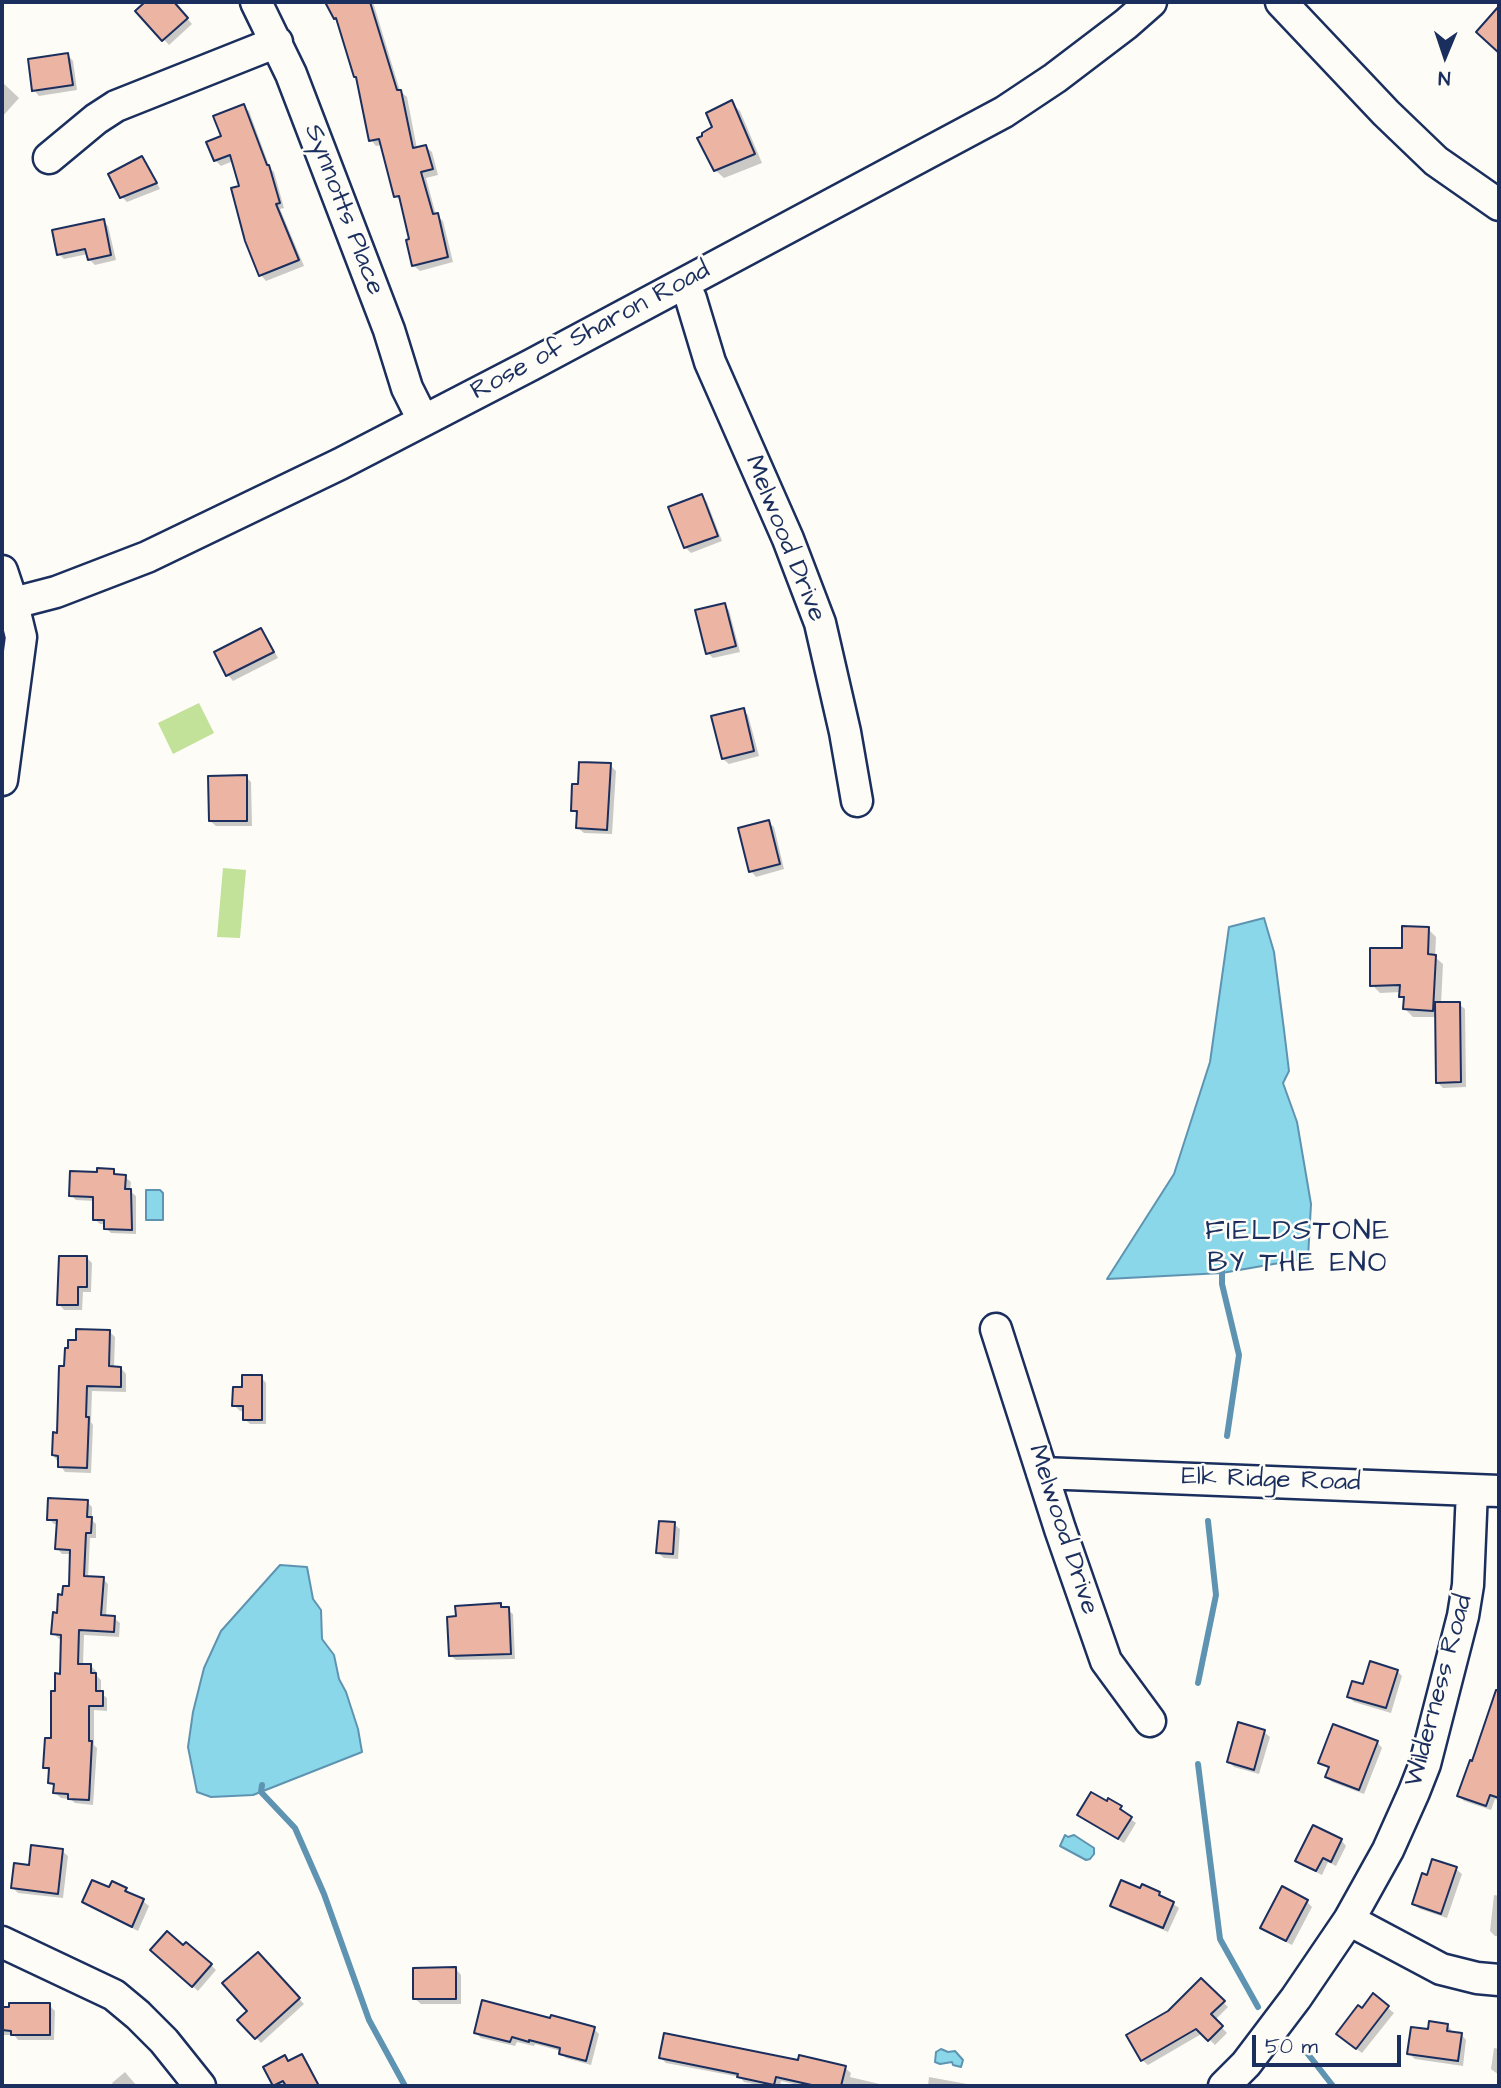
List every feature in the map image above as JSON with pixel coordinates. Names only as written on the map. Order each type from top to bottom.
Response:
[{"type":"street","name":"Synnotts Place","points":[[256,2],[291,74],[389,330],[407,388],[422,420]]},
{"type":"street","name":"Rose of Sharon Road","points":[[7,605],[56,592],[147,557],[283,493],[531,365],[1004,112],[1055,78],[1151,2]]},
{"type":"street","points":[[1281,2],[1385,113],[1436,161],[1499,205]]},
{"type":"street","points":[[49,158],[116,106],[276,42]]},
{"type":"street","name":"Melwood Drive","points":[[684,284],[710,362],[788,539],[820,624],[845,732],[857,801]]},
{"type":"street","points":[[2,571],[7,605],[21,637],[2,780]]},
{"type":"street","name":"Melwood Drive","points":[[996,1329],[1106,1661],[1150,1721]]},
{"type":"street","name":"Elk Ridge Road","points":[[1042,1473],[1485,1491]]},
{"type":"street","name":"Wilderness Road","points":[[1224,2086],[1246,2064],[1311,1977],[1349,1920],[1388,1850],[1415,1792],[1425,1764],[1463,1616],[1485,1491]]},
{"type":"street","points":[[1349,1920],[1441,1969],[1499,1980]]},
{"type":"street","points":[[2,1942],[114,1995],[164,2041],[200,2086]]},
{"type":"green space","points":[[199,703],[214,733],[173,754],[158,723]]},
{"type":"green space","points":[[223,868],[246,870],[240,938],[217,937]]},
{"type":"water","points":[[1264,918],[1274,952],[1289,1071],[1283,1083],[1297,1122],[1311,1204],[1308,1258],[1222,1273],[1107,1279],[1174,1174],[1210,1062],[1229,927]]},
{"type":"water","points":[[146,1190],[160,1190],[163,1193],[163,1220],[146,1220]]},
{"type":"water","points":[[280,1565],[307,1567],[313,1599],[321,1610],[322,1639],[334,1655],[339,1679],[358,1729],[362,1752],[253,1795],[211,1797],[197,1792],[188,1747],[204,1668],[221,1631]]},
{"type":"water","points":[[1065,1835],[1074,1835],[1094,1848],[1094,1854],[1086,1860],[1060,1846]]},
{"type":"water","points":[[941,2049],[955,2051],[963,2060],[961,2067],[953,2065],[952,2062],[935,2062],[936,2052]]},
{"type":"building","points":[[145,2],[174,2],[188,18],[162,41],[135,11]]},
{"type":"building","points":[[325,2],[370,2],[397,90],[401,90],[413,148],[426,145],[433,169],[421,172],[433,214],[438,213],[448,257],[412,266],[399,196],[394,197],[379,139],[369,141],[356,77],[336,18],[334,19]]},
{"type":"building","points":[[1499,6],[1499,53],[1476,32]]},
{"type":"building","points":[[68,53],[73,85],[32,91],[28,59]]},
{"type":"building","points":[[732,100],[755,154],[714,171],[697,138],[712,127],[706,113]]},
{"type":"building","points":[[244,104],[269,165],[280,203],[276,204],[299,260],[259,276],[245,241],[231,188],[239,186],[230,155],[214,161],[206,142],[221,136],[213,116]]},
{"type":"building","points":[[142,156],[157,183],[120,198],[108,174]]},
{"type":"building","points":[[104,219],[111,255],[88,260],[85,249],[57,255],[52,230]]},
{"type":"building","points":[[702,494],[718,536],[684,548],[668,507]]},
{"type":"building","points":[[725,603],[736,646],[706,654],[695,610]]},
{"type":"building","points":[[261,628],[274,652],[226,676],[214,652]]},
{"type":"building","points":[[744,708],[754,751],[722,759],[711,716]]},
{"type":"building","points":[[579,762],[611,763],[607,830],[576,828],[577,811],[571,811],[572,784],[578,784]]},
{"type":"building","points":[[247,775],[247,821],[209,821],[208,776]]},
{"type":"building","points":[[769,820],[780,864],[749,872],[738,828]]},
{"type":"building","points":[[1402,926],[1429,927],[1428,954],[1436,955],[1433,1011],[1403,1009],[1404,997],[1399,997],[1400,985],[1370,986],[1370,948],[1402,948]]},
{"type":"building","points":[[1435,1002],[1460,1002],[1461,1082],[1436,1083]]},
{"type":"building","points":[[97,1168],[114,1169],[114,1174],[126,1175],[125,1189],[131,1189],[132,1230],[104,1229],[104,1220],[93,1220],[93,1197],[69,1196],[70,1171],[97,1172]]},
{"type":"building","points":[[59,1256],[87,1256],[87,1287],[78,1287],[78,1305],[57,1305]]},
{"type":"building","points":[[76,1329],[110,1330],[109,1366],[121,1367],[121,1387],[87,1386],[87,1468],[58,1467],[58,1456],[52,1455],[53,1432],[57,1433],[59,1366],[64,1366],[68,1340],[76,1340]]},
{"type":"building","points":[[242,1375],[262,1375],[262,1420],[243,1420],[243,1406],[232,1406],[233,1387],[242,1387]]},
{"type":"building","points":[[48,1498],[88,1500],[87,1517],[92,1517],[91,1533],[86,1533],[84,1576],[104,1577],[101,1615],[115,1616],[114,1632],[79,1630],[78,1664],[91,1664],[91,1673],[96,1673],[96,1691],[103,1691],[103,1706],[89,1706],[89,1741],[92,1741],[89,1800],[68,1799],[68,1794],[53,1793],[54,1784],[48,1783],[49,1768],[43,1768],[45,1738],[51,1738],[51,1691],[55,1691],[55,1673],[60,1674],[61,1635],[51,1634],[53,1612],[57,1613],[58,1594],[62,1595],[63,1586],[69,1586],[70,1550],[55,1549],[57,1520],[47,1520]]},
{"type":"building","points":[[659,1521],[675,1522],[673,1554],[656,1553]]},
{"type":"building","points":[[501,1603],[501,1607],[509,1607],[511,1654],[449,1656],[447,1617],[456,1616],[455,1606]]},
{"type":"building","points":[[1370,1661],[1398,1670],[1386,1708],[1347,1697],[1352,1681],[1363,1684]]},
{"type":"building","points":[[1496,1690],[1499,1690],[1499,1798],[1490,1795],[1486,1806],[1457,1796]]},
{"type":"building","points":[[1238,1722],[1265,1730],[1254,1770],[1227,1762]]},
{"type":"building","points":[[1333,1724],[1378,1741],[1359,1790],[1325,1777],[1329,1767],[1318,1763]]},
{"type":"building","points":[[1091,1792],[1122,1806],[1120,1809],[1132,1817],[1118,1839],[1077,1815]]},
{"type":"building","points":[[1313,1825],[1342,1839],[1331,1862],[1323,1858],[1316,1871],[1295,1861]]},
{"type":"building","points":[[31,1845],[63,1849],[58,1894],[11,1888],[14,1863],[29,1865]]},
{"type":"building","points":[[1432,1859],[1457,1867],[1441,1914],[1412,1904],[1422,1873],[1427,1875]]},
{"type":"building","points":[[92,1880],[109,1887],[112,1881],[127,1888],[125,1891],[144,1899],[132,1927],[82,1902]]},
{"type":"building","points":[[1121,1880],[1140,1888],[1142,1884],[1174,1902],[1163,1928],[1110,1906]]},
{"type":"building","points":[[1282,1886],[1308,1900],[1286,1941],[1260,1928]]},
{"type":"building","points":[[167,1931],[183,1945],[186,1942],[212,1964],[192,1987],[150,1950]]},
{"type":"building","points":[[258,1952],[300,1998],[255,2039],[237,2020],[247,2011],[222,1983]]},
{"type":"building","points":[[456,1967],[456,1999],[413,1999],[413,1968]]},
{"type":"building","points":[[1201,1978],[1225,2001],[1211,2014],[1223,2026],[1208,2041],[1196,2029],[1141,2061],[1126,2035],[1168,2011]]},
{"type":"building","points":[[1373,1993],[1389,2006],[1356,2049],[1336,2034],[1358,2005],[1362,2008]]},
{"type":"building","points":[[482,2000],[595,2027],[586,2061],[559,2054],[560,2048],[529,2040],[512,2037],[510,2042],[474,2033]]},
{"type":"building","points":[[9,2003],[50,2003],[50,2035],[11,2035],[11,2031],[2,2030],[2,2007],[9,2007]]},
{"type":"building","points":[[1429,2021],[1448,2024],[1447,2031],[1462,2033],[1458,2061],[1407,2054],[1411,2027],[1428,2029]]},
{"type":"building","points":[[664,2033],[798,2060],[799,2055],[846,2066],[841,2086],[816,2086],[776,2077],[774,2085],[737,2077],[738,2074],[659,2058]]},
{"type":"building","points":[[302,2054],[319,2086],[286,2086],[283,2081],[273,2086],[263,2067],[285,2055],[288,2061]]},
{"type":"waterway","points":[[1222,1266],[1222,1284],[1239,1355],[1227,1436]]},
{"type":"waterway","points":[[1198,1683],[1216,1595],[1208,1521]]},
{"type":"waterway","points":[[1198,1764],[1220,1939],[1258,2007]]},
{"type":"waterway","points":[[262,1785],[261,1792],[295,1828],[324,1894],[369,2020],[405,2086]]},
{"type":"waterway","points":[[1304,2049],[1333,2086]]},
{"type":"district","name":"FIELDSTONE BY THE ENO","points":[[1298,1249]]}]
